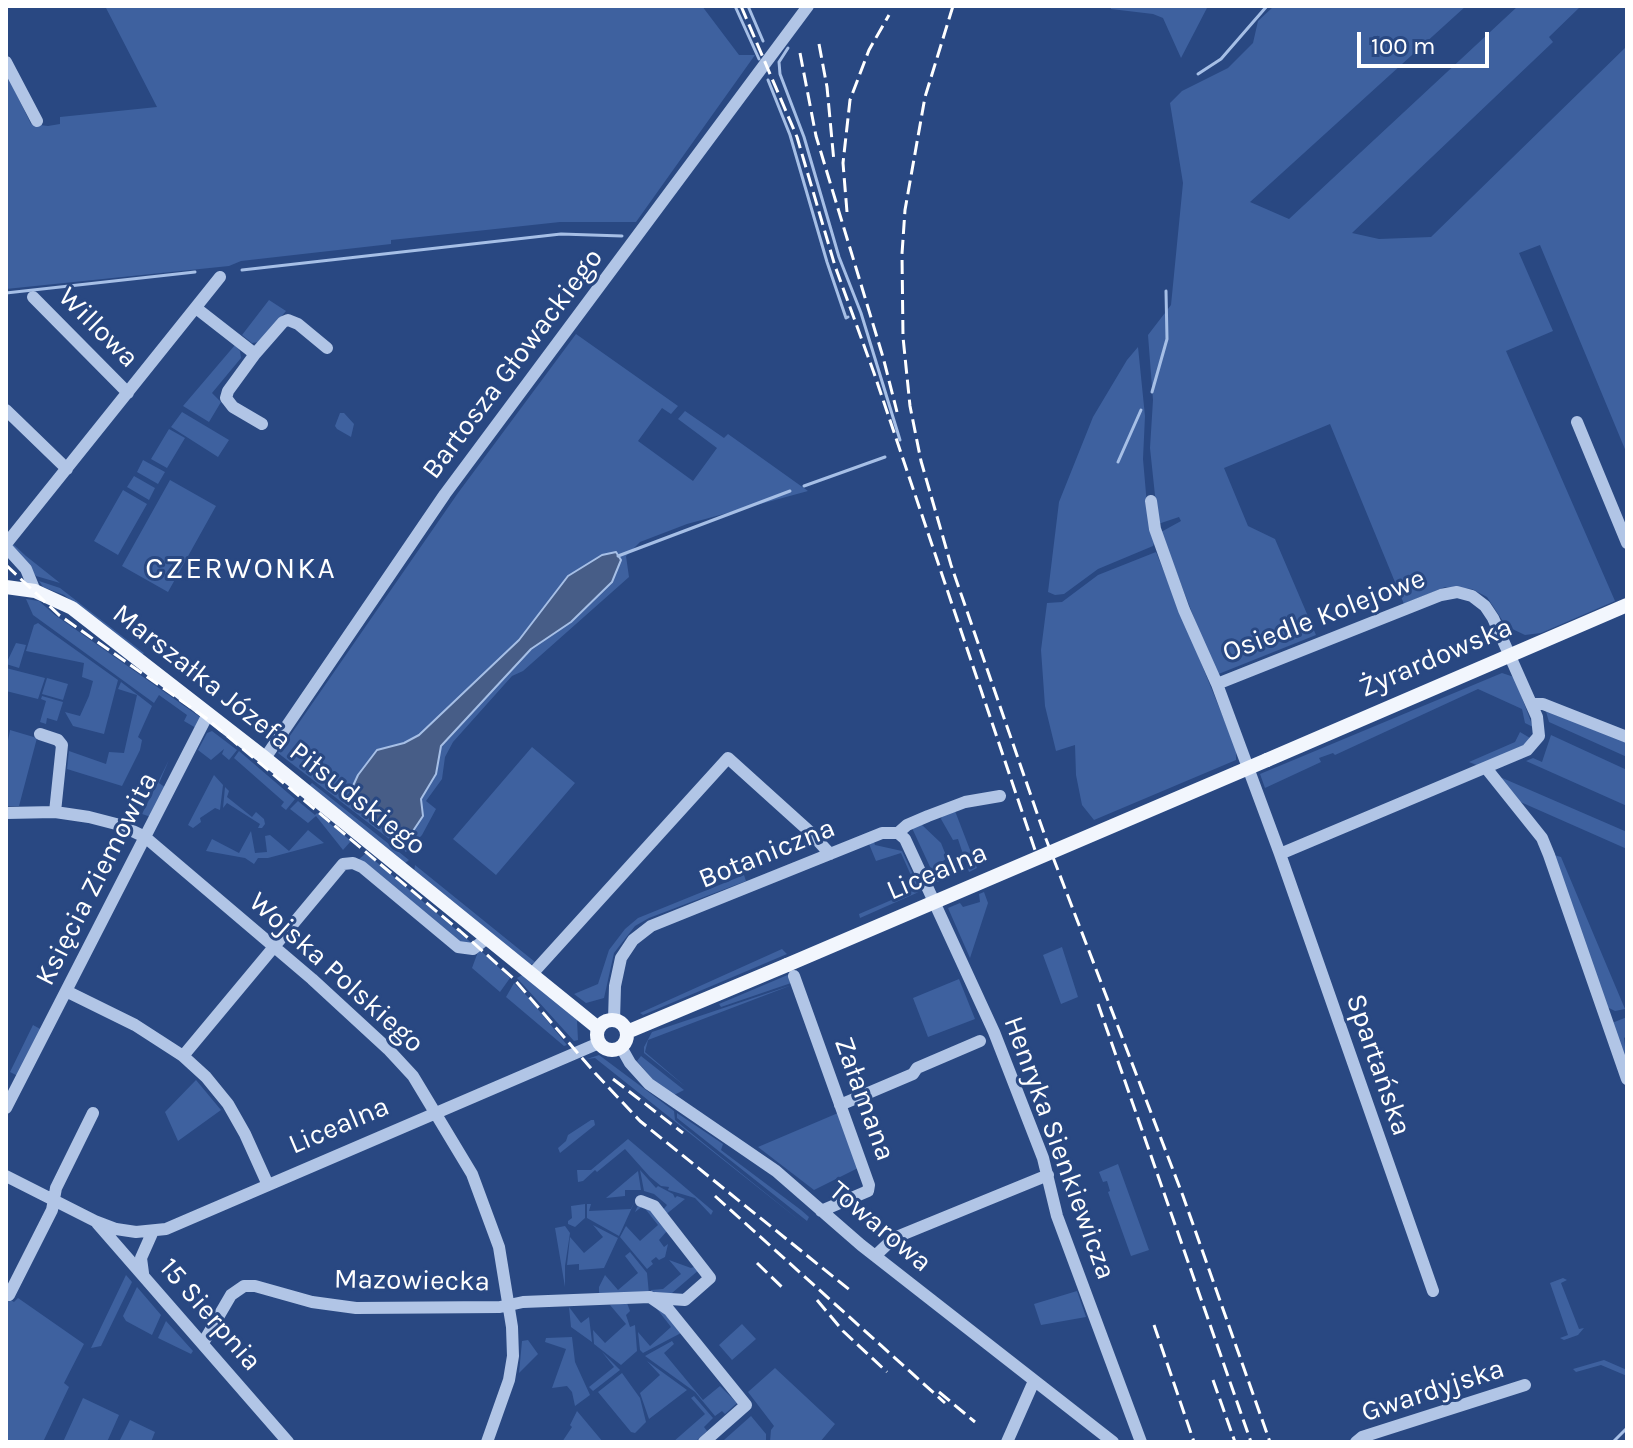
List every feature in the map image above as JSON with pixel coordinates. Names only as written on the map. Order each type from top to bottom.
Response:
[{"type":"main road","name":"Marszałka Józefa Piłsudskiego","points":[[6,587],[35,591],[72,608],[265,758],[532,974],[599,1036]]},
{"type":"main road","name":"Żyrardowska","points":[[1267,760],[1627,605]]},
{"type":"main road","name":"Licealna","points":[[627,1032],[793,968],[1267,760]]},
{"type":"main road","points":[[614,1020],[622,1024],[627,1032],[621,1047],[609,1050],[599,1036],[604,1022],[614,1020]]},
{"type":"street","name":"Bartosza Głowackiego","points":[[265,758],[445,494],[808,6]]},
{"type":"street","points":[[6,62],[37,121]]},
{"type":"street","points":[[35,591],[26,569],[6,546],[220,277]]},
{"type":"street","name":"Willowa","points":[[33,297],[128,393]]},
{"type":"street","points":[[196,308],[255,354]]},
{"type":"street","points":[[262,424],[233,407],[226,398],[255,354],[288,320],[298,324],[327,348]]},
{"type":"street","points":[[6,410],[67,469]]},
{"type":"street","points":[[1577,422],[1627,543]]},
{"type":"street","name":"Osiedle Kolejowe","points":[[1151,501],[1155,529],[1184,610],[1217,684],[1244,757]]},
{"type":"street","name":"Osiedle Kolejowe","points":[[1217,684],[1441,595],[1457,592],[1472,596],[1485,606],[1511,655]]},
{"type":"street","points":[[1280,854],[1527,750],[1536,741],[1540,729],[1511,655]]},
{"type":"street","points":[[1532,704],[1543,704],[1627,737]]},
{"type":"street","name":"Księcia Ziemowita","points":[[6,1108],[208,714]]},
{"type":"street","points":[[40,734],[58,740],[62,745],[55,812]]},
{"type":"street","name":"Spartańska","points":[[1244,757],[1433,1291]]},
{"type":"street","points":[[532,974],[728,758],[830,854]]},
{"type":"street","points":[[1486,768],[1542,838],[1627,1079]]},
{"type":"street","name":"Botaniczna","points":[[614,1020],[619,964],[628,946],[651,926],[882,833],[898,833],[907,825],[965,802],[1000,796]]},
{"type":"street","name":"Wojska Polskiego","points":[[6,813],[55,812],[120,825],[145,837],[275,947],[388,1049],[413,1076],[472,1174],[499,1247],[509,1306],[513,1356],[509,1380],[487,1442]]},
{"type":"street","name":"Henryka Sienkiewicza","points":[[898,833],[905,839],[994,1032],[1048,1175],[1053,1202],[1125,1407],[1141,1442]]},
{"type":"street","name":"Marszałka Józefa Piłsudskiego","points":[[275,947],[343,864],[353,863],[362,867],[458,947],[473,949],[487,938]]},
{"type":"street","name":"Licealna","points":[[793,968],[936,905]]},
{"type":"street","points":[[183,1056],[275,947]]},
{"type":"street","name":"Załamana","points":[[793,968],[869,1188],[821,1211]]},
{"type":"street","points":[[66,991],[135,1025],[183,1056],[206,1077],[228,1104],[268,1185]]},
{"type":"street","name":"Licealna","points":[[95,1221],[116,1229],[166,1229],[437,1113],[599,1036]]},
{"type":"street","points":[[840,1105],[980,1041]]},
{"type":"street","name":"Towarowa","points":[[621,1047],[630,1063],[649,1084],[776,1171],[875,1256],[1113,1442]]},
{"type":"street","points":[[6,1293],[9,1295],[52,1210],[56,1188],[93,1113]]},
{"type":"street","points":[[875,1256],[894,1238],[1048,1175]]},
{"type":"street","points":[[6,1176],[95,1221]]},
{"type":"street","points":[[641,1201],[654,1206],[710,1278],[677,1308],[674,1317]]},
{"type":"street","name":"15 Sierpnia","points":[[95,1221],[288,1442]]},
{"type":"street","points":[[143,1275],[141,1258],[153,1231]]},
{"type":"street","name":"Mazowiecka","points":[[203,1343],[231,1295],[244,1286],[255,1286],[312,1302],[356,1308],[509,1306]]},
{"type":"street","points":[[655,1298],[746,1405],[704,1442]]},
{"type":"street","points":[[509,1306],[523,1302],[685,1300]]},
{"type":"street","points":[[1007,1442],[1034,1381]]},
{"type":"street","name":"Gwardyjska","points":[[1356,1442],[1362,1437],[1525,1385]]},
{"type":"shaded area","points":[[105,6],[702,6],[739,55],[755,55],[636,222],[560,222],[391,240],[391,244],[241,261],[229,266],[6,289],[6,73],[31,124],[48,126],[60,124],[60,117],[157,107]]},
{"type":"shaded area","points":[[1110,6],[1208,6],[1181,58],[1163,18],[1111,9]]},
{"type":"shaded area","points":[[1274,6],[1466,6],[1250,202],[1289,219],[1518,6],[1581,6],[1549,37],[1553,42],[1352,233],[1379,239],[1431,237],[1627,46],[1627,454],[1540,245],[1519,253],[1553,331],[1506,351],[1615,601],[1541,633],[1525,635],[1506,626],[1487,597],[1472,589],[1445,587],[1404,604],[1330,424],[1224,468],[1248,526],[1275,539],[1316,635],[1216,675],[1161,532],[1181,521],[1179,517],[1158,524],[1150,448],[1153,400],[1148,335],[1171,305],[1183,183],[1170,103],[1182,91],[1228,68],[1253,43],[1258,21]]},
{"type":"shaded area","points":[[269,300],[286,311],[260,342],[252,343],[242,335]]},
{"type":"shaded area","points":[[576,334],[678,406],[671,414],[662,408],[638,441],[693,481],[717,448],[678,419],[685,411],[724,438],[728,434],[808,491],[687,524],[640,542],[626,556],[629,577],[523,671],[512,676],[453,742],[445,757],[442,779],[426,801],[436,809],[422,835],[406,852],[278,753],[458,493]]},
{"type":"shaded area","points":[[235,345],[241,358],[212,393],[221,402],[209,422],[183,406]]},
{"type":"shaded area","points":[[1138,347],[1145,416],[1143,459],[1153,546],[1098,569],[1064,594],[1055,595],[1048,592],[1059,502],[1093,417]]},
{"type":"shaded area","points":[[182,412],[229,440],[218,457],[171,427]]},
{"type":"shaded area","points":[[340,413],[344,413],[354,424],[351,437],[335,426]]},
{"type":"shaded area","points":[[169,429],[185,438],[167,468],[151,459]]},
{"type":"shaded area","points":[[143,460],[165,472],[158,484],[137,472]]},
{"type":"shaded area","points":[[134,476],[155,488],[149,500],[127,487]]},
{"type":"shaded area","points":[[170,480],[216,506],[168,592],[122,566]]},
{"type":"shaded area","points":[[123,490],[147,504],[118,555],[94,541]]},
{"type":"shaded area","points":[[13,544],[60,583],[36,576],[12,547]]},
{"type":"shaded area","points":[[616,552],[621,560],[612,582],[571,622],[531,649],[441,746],[436,774],[421,799],[423,816],[407,840],[398,839],[352,802],[352,788],[358,775],[377,750],[404,743],[419,735],[519,640],[568,576],[602,555]]},
{"type":"shaded area","points":[[1156,552],[1236,749],[1236,760],[1094,820],[1082,805],[1076,775],[1075,745],[1056,751],[1045,706],[1041,650],[1047,603],[1062,602],[1098,575]]},
{"type":"shaded area","points":[[39,581],[60,588],[144,653],[142,655],[64,595],[43,587]]},
{"type":"shaded area","points":[[26,599],[39,601],[200,717],[196,728],[184,721],[187,715],[159,695],[154,703],[33,615]]},
{"type":"shaded area","points":[[38,623],[118,680],[104,734],[73,726],[65,712],[80,716],[89,696],[93,681],[82,677],[84,663],[26,651],[34,625]]},
{"type":"shaded area","points":[[16,643],[26,645],[19,668],[6,664]]},
{"type":"shaded area","points":[[6,668],[45,678],[38,699],[6,691]]},
{"type":"shaded area","points":[[1502,673],[1514,677],[1533,727],[1525,723],[1522,709],[1478,689],[1335,755],[1319,758],[1321,762],[1265,788],[1260,774]]},
{"type":"shaded area","points":[[47,678],[68,684],[63,700],[42,694]]},
{"type":"shaded area","points":[[121,682],[152,706],[138,737],[142,740],[140,750],[122,786],[67,769],[69,751],[106,764],[109,752],[124,753],[137,695],[118,689]]},
{"type":"shaded area","points":[[42,696],[63,702],[57,721],[47,718],[46,724],[40,722],[46,701],[41,699]]},
{"type":"shaded area","points":[[1545,708],[1627,739],[1627,757],[1549,722]]},
{"type":"shaded area","points":[[10,730],[37,738],[19,806],[6,806],[6,751]]},
{"type":"shaded area","points":[[212,731],[237,750],[229,760],[222,754],[224,749],[211,760],[198,750],[207,733]]},
{"type":"shaded area","points":[[1520,732],[1530,738],[1522,747],[1479,766],[1469,762],[1515,742]]},
{"type":"shaded area","points":[[1551,735],[1627,770],[1627,806],[1526,761],[1533,758],[1542,762]]},
{"type":"shaded area","points":[[532,747],[575,783],[496,875],[453,839]]},
{"type":"shaded area","points":[[239,751],[295,799],[286,810],[281,806],[284,802],[234,758]]},
{"type":"shaded area","points":[[169,760],[159,783],[166,788],[151,817],[142,814]]},
{"type":"shaded area","points":[[214,775],[223,785],[220,810],[215,808],[200,818],[201,822],[193,828],[188,825]]},
{"type":"shaded area","points":[[1500,777],[1627,832],[1627,849],[1516,800]]},
{"type":"shaded area","points":[[312,783],[409,860],[404,864],[309,786]]},
{"type":"shaded area","points":[[225,787],[229,791],[227,797],[252,817],[256,812],[264,819],[262,828],[227,803],[223,808]]},
{"type":"shaded area","points":[[298,801],[351,841],[343,850],[316,816],[308,823],[290,809]]},
{"type":"shaded area","points":[[955,811],[977,868],[969,872],[958,839],[953,840],[941,819]]},
{"type":"shaded area","points":[[921,824],[941,843],[947,858],[943,861],[945,879],[937,882],[912,828]]},
{"type":"shaded area","points":[[308,830],[324,843],[268,858],[258,858],[254,864],[245,858],[206,851],[212,839],[239,853],[251,831],[255,853],[267,852],[265,836],[270,835],[289,851]]},
{"type":"shaded area","points":[[874,842],[875,845],[902,851],[921,891],[860,918],[859,914],[917,889],[901,853],[876,861],[869,844]]},
{"type":"shaded area","points":[[366,853],[474,945],[460,944],[356,862]]},
{"type":"shaded area","points":[[1554,855],[1561,857],[1625,1009],[1615,1011],[1607,1007]]},
{"type":"shaded area","points":[[415,865],[535,962],[530,965],[414,872]]},
{"type":"shaded area","points":[[744,875],[746,881],[635,926],[614,953],[604,998],[586,1003],[574,994],[598,984],[609,950],[638,918]]},
{"type":"shaded area","points":[[984,892],[988,903],[970,958],[948,908],[960,903],[963,907],[980,902],[979,894]]},
{"type":"shaded area","points":[[1062,947],[1078,997],[1061,1004],[1043,955]]},
{"type":"shaded area","points":[[479,949],[510,978],[500,992],[472,968]]},
{"type":"shaded area","points":[[782,949],[787,954],[643,1015],[640,1013]]},
{"type":"shaded area","points":[[524,974],[577,1020],[578,1040],[574,1041],[517,978]]},
{"type":"shaded area","points":[[790,974],[794,982],[721,1007],[719,1004]]},
{"type":"shaded area","points":[[959,979],[975,1019],[928,1037],[913,998]]},
{"type":"shaded area","points":[[514,983],[567,1045],[564,1046],[506,997]]},
{"type":"shaded area","points":[[792,985],[648,1040],[645,1052],[686,1087],[644,1053],[644,1047],[652,1032]]},
{"type":"shaded area","points":[[1627,1017],[1627,1036],[1624,1038],[1627,1064],[1612,1023]]},
{"type":"shaded area","points":[[33,1025],[42,1030],[18,1076],[10,1072]]},
{"type":"shaded area","points":[[599,1055],[674,1111],[675,1120],[804,1224],[595,1058],[587,1059]]},
{"type":"shaded area","points":[[641,1056],[684,1090],[674,1095],[655,1082],[637,1061]]},
{"type":"shaded area","points":[[196,1080],[221,1110],[178,1141],[165,1112]]},
{"type":"shaded area","points":[[677,1113],[723,1144],[721,1150],[801,1210],[809,1217],[807,1221],[677,1118]]},
{"type":"shaded area","points":[[838,1113],[858,1168],[814,1190],[758,1147]]},
{"type":"shaded area","points":[[591,1120],[595,1125],[560,1153],[558,1148],[568,1135]]},
{"type":"shaded area","points":[[628,1139],[713,1211],[711,1215],[695,1198],[661,1186],[625,1149],[597,1172],[595,1170],[578,1182],[577,1170],[591,1170]]},
{"type":"shaded area","points":[[1118,1164],[1149,1250],[1131,1256],[1108,1192],[1107,1181],[1103,1182],[1099,1172]]},
{"type":"shaded area","points":[[640,1170],[656,1188],[658,1186],[675,1198],[685,1199],[664,1216],[662,1211],[667,1205],[654,1194],[644,1191]]},
{"type":"shaded area","points":[[638,1171],[641,1190],[625,1190],[625,1196],[606,1198]]},
{"type":"shaded area","points":[[635,1201],[619,1236],[587,1218],[587,1204],[591,1204],[589,1211],[631,1209]]},
{"type":"shaded area","points":[[639,1203],[648,1206],[667,1231],[659,1240],[664,1247],[668,1244],[665,1257],[659,1260],[656,1257],[647,1269],[620,1237],[626,1226],[640,1241],[658,1225],[643,1206],[635,1212]]},
{"type":"shaded area","points":[[585,1204],[585,1218],[575,1227],[568,1224],[572,1218],[571,1206]]},
{"type":"shaded area","points":[[593,1225],[618,1238],[604,1268],[579,1270],[579,1264],[567,1265],[570,1237],[584,1253],[603,1237]]},
{"type":"shaded area","points":[[565,1226],[570,1233],[565,1287],[555,1228]]},
{"type":"shaded area","points":[[630,1252],[647,1273],[649,1294],[599,1294],[605,1275],[618,1290],[638,1273],[625,1256]]},
{"type":"shaded area","points":[[669,1260],[700,1269],[672,1293],[651,1294],[651,1290],[663,1289],[681,1274]]},
{"type":"shaded area","points":[[126,1275],[132,1282],[101,1346],[91,1348]]},
{"type":"shaded area","points":[[1563,1278],[1567,1280],[1561,1283],[1579,1329],[1584,1328],[1578,1335],[1564,1340],[1560,1338],[1568,1335],[1550,1283]]},
{"type":"shaded area","points":[[137,1287],[161,1315],[152,1335],[126,1321],[123,1316]]},
{"type":"shaded area","points":[[1077,1291],[1086,1317],[1041,1325],[1034,1304]]},
{"type":"shaded area","points":[[6,1297],[14,1302],[18,1298],[84,1344],[64,1383],[69,1387],[43,1442],[6,1442]]},
{"type":"shaded area","points":[[627,1303],[630,1311],[626,1315],[630,1327],[635,1325],[637,1351],[621,1365],[594,1344],[593,1330],[605,1343],[626,1324],[610,1305]]},
{"type":"shaded area","points":[[569,1307],[581,1323],[589,1317],[592,1342],[571,1327]]},
{"type":"shaded area","points":[[660,1308],[681,1333],[643,1353],[638,1332],[650,1346],[671,1327],[657,1309]]},
{"type":"shaded area","points":[[166,1321],[193,1351],[191,1354],[158,1338]]},
{"type":"shaded area","points":[[742,1324],[756,1339],[732,1360],[719,1345]]},
{"type":"shaded area","points":[[572,1337],[575,1362],[590,1395],[575,1406],[572,1392],[567,1386],[552,1388],[566,1349],[545,1342],[546,1338]]},
{"type":"shaded area","points":[[528,1340],[538,1354],[519,1373],[522,1341]]},
{"type":"shaded area","points":[[672,1341],[674,1344],[664,1353],[703,1400],[720,1386],[737,1403],[725,1414],[722,1411],[715,1416],[695,1392],[645,1356]]},
{"type":"shaded area","points":[[602,1352],[620,1370],[593,1391],[589,1387],[614,1367]]},
{"type":"shaded area","points":[[1604,1360],[1627,1370],[1627,1376],[1601,1365],[1576,1372],[1573,1369]]},
{"type":"shaded area","points":[[647,1361],[687,1390],[649,1419],[640,1393],[660,1375]]},
{"type":"shaded area","points":[[775,1368],[835,1424],[820,1442],[770,1442],[774,1426],[748,1392]]},
{"type":"shaded area","points":[[622,1373],[640,1398],[646,1422],[635,1433],[598,1392]]},
{"type":"shaded area","points":[[694,1396],[713,1418],[704,1427],[707,1431],[695,1442],[673,1442],[705,1414],[691,1398]]},
{"type":"shaded area","points":[[83,1398],[119,1415],[107,1442],[63,1442]]},
{"type":"shaded area","points":[[577,1411],[603,1442],[562,1442],[572,1427],[570,1425]]},
{"type":"shaded area","points":[[751,1416],[766,1434],[766,1442],[714,1442],[724,1440]]},
{"type":"shaded area","points":[[130,1420],[155,1432],[151,1442],[119,1442]]},
{"type":"waterway","points":[[735,6],[759,59]]},
{"type":"waterway","points":[[748,6],[763,41]]},
{"type":"waterway","points":[[1198,74],[1221,59],[1267,6]]},
{"type":"waterway","points":[[788,48],[779,62],[780,74],[804,137],[839,257],[861,313],[900,440]]},
{"type":"waterway","points":[[768,80],[790,135],[827,262],[848,317]]},
{"type":"waterway","points":[[242,270],[561,234],[622,236]]},
{"type":"waterway","points":[[6,293],[195,272]]},
{"type":"waterway","points":[[1152,392],[1167,339],[1166,291]]},
{"type":"waterway","points":[[1118,462],[1141,410]]},
{"type":"waterway","points":[[804,486],[885,457]]},
{"type":"waterway","points":[[618,556],[790,491]]},
{"type":"waterway","points":[[1613,1442],[1627,1428]]},
{"type":"railway","points":[[741,6],[797,137],[835,266],[1036,853]]},
{"type":"railway","points":[[953,6],[925,97],[905,210],[903,337],[910,406],[921,461],[951,565],[1046,839],[1183,1196],[1270,1442]]},
{"type":"railway","points":[[847,212],[843,163],[850,100],[869,50],[889,15]]},
{"type":"railway","points":[[819,44],[827,87],[834,162]]},
{"type":"railway","points":[[800,53],[816,136],[897,412]]},
{"type":"railway","points":[[6,565],[59,615],[206,718],[460,931],[513,978],[640,1121],[851,1291]]},
{"type":"railway","points":[[1098,1004],[1251,1442]]},
{"type":"railway","points":[[613,1079],[683,1133]]},
{"type":"railway","points":[[715,1196],[945,1403]]},
{"type":"railway","points":[[757,1263],[785,1290]]},
{"type":"railway","points":[[817,1300],[843,1331],[887,1372]]},
{"type":"railway","points":[[1154,1325],[1194,1442]]},
{"type":"railway","points":[[1213,1380],[1235,1442]]},
{"type":"railway","points":[[939,1392],[975,1422]]},
{"type":"district","name":"CZERWONKA","points":[[241,569]]}]
